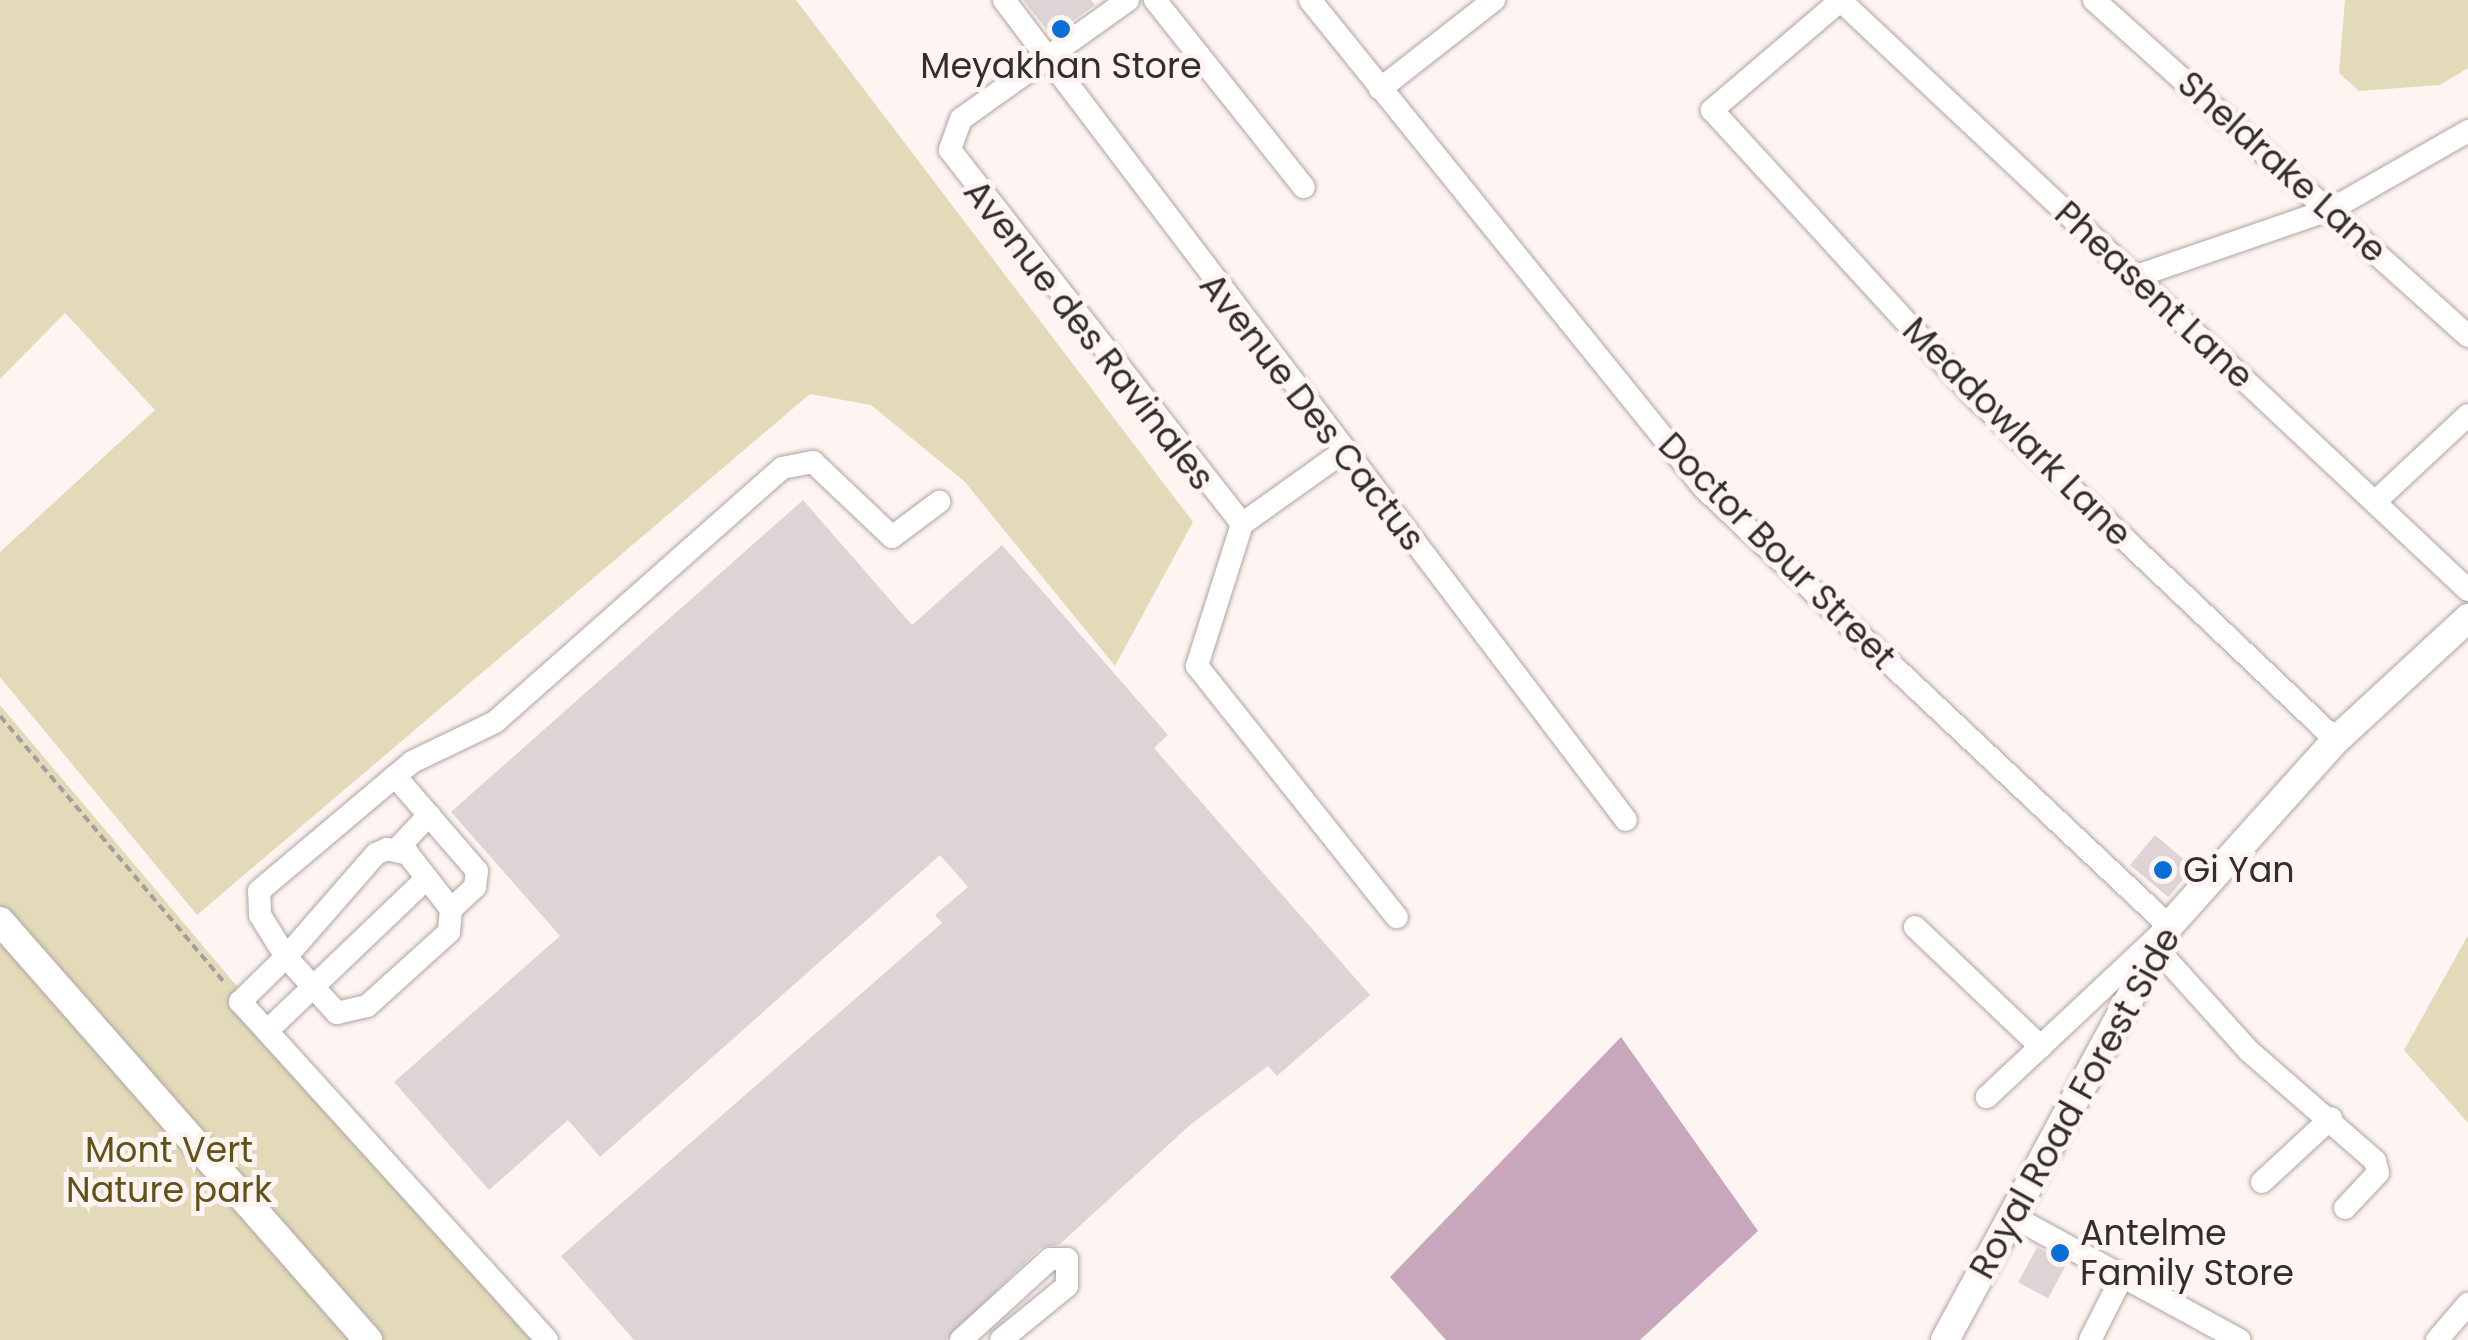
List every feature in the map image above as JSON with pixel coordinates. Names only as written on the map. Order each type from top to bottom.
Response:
[{"type":"main road","name":"Royal Road Forest Side","points":[[1945,1340],[2164,938],[2336,740],[2468,618]]},
{"type":"main road","points":[[0,921],[368,1340]]},
{"type":"street","name":"Avenue Des Cactus","points":[[1004,0],[1042,60],[1626,820]]},
{"type":"street","points":[[1042,60],[1128,0]]},
{"type":"street","points":[[1154,0],[1304,187]]},
{"type":"street","points":[[1380,89],[1494,0]]},
{"type":"street","name":"Meadowlark Lane","points":[[1841,0],[1712,110],[1972,395],[2336,740]]},
{"type":"street","name":"Pheasent Lane","points":[[1841,0],[2468,590]]},
{"type":"street","name":"Sheldrake Lane","points":[[2094,0],[2332,209],[2468,336]]},
{"type":"street","name":"Doctor Bour Street","points":[[1320,3],[1380,89],[1704,488],[2164,938],[2249,1050],[2332,1118],[2378,1166],[2345,1208]]},
{"type":"street","name":"Avenue des Ravinales","points":[[1042,60],[960,119],[949,138],[956,165],[1242,524]]},
{"type":"street","points":[[2134,277],[2332,209],[2468,131]]},
{"type":"street","points":[[2376,501],[2468,415]]},
{"type":"street","points":[[1343,452],[1242,524],[1198,666],[1397,917]]},
{"type":"street","points":[[395,776],[477,870],[476,887],[451,909],[448,932],[367,1006],[337,1013],[286,956],[260,915],[260,891],[395,776],[495,722],[782,468],[814,462],[892,537],[939,502]]},
{"type":"street","points":[[429,815],[397,850],[376,854],[240,1002],[547,1340]]},
{"type":"street","points":[[397,850],[427,878],[451,909]]},
{"type":"street","points":[[267,1031],[427,878]]},
{"type":"street","points":[[1915,927],[2041,1047]]},
{"type":"street","points":[[1986,1097],[2164,938]]},
{"type":"street","points":[[2262,1182],[2332,1118]]},
{"type":"street","points":[[2012,1216],[2239,1340]]},
{"type":"street","points":[[961,1340],[1050,1259],[1067,1259],[1066,1286],[1001,1340]]},
{"type":"street","points":[[2090,1340],[2124,1275]]},
{"type":"street","points":[[2437,1340],[2468,1304]]},
{"type":"path","points":[[0,716],[240,1002]]},
{"type":"green space","points":[[0,0],[796,0],[1193,522],[1115,666],[964,481],[871,405],[810,394],[197,915],[0,677],[0,552],[155,410],[65,313],[0,379]]},
{"type":"green space","points":[[2345,0],[2468,0],[2468,68],[2440,85],[2359,91],[2339,73]]},
{"type":"green space","name":"Mont Vert Nature park","points":[[0,705],[535,1340],[0,1340]]},
{"type":"green space","points":[[2468,937],[2468,1123],[2404,1050]]},
{"type":"shaded area","points":[[1621,1037],[1758,1231],[1640,1340],[1446,1340],[1390,1277]]},
{"type":"building","points":[[1023,0],[1091,0],[1095,5],[1052,36]]},
{"type":"building","points":[[803,500],[912,625],[1002,545],[1168,735],[1154,748],[1370,995],[1277,1076],[1268,1066],[1190,1125],[1060,1244],[1040,1248],[946,1340],[634,1340],[561,1256],[942,923],[935,915],[968,887],[940,855],[600,1157],[568,1120],[489,1190],[394,1082],[560,936],[451,812]]},
{"type":"building","points":[[2155,835],[2193,867],[2168,897],[2130,865]]},
{"type":"building","points":[[2037,1247],[2067,1263],[2048,1298],[2018,1282]]},
{"type":"place","name":"Meyakhan Store","points":[[1061,29]]},
{"type":"place","name":"Gi Yan","points":[[2163,870]]},
{"type":"place","name":"Antelme Family Store","points":[[2060,1253]]}]
